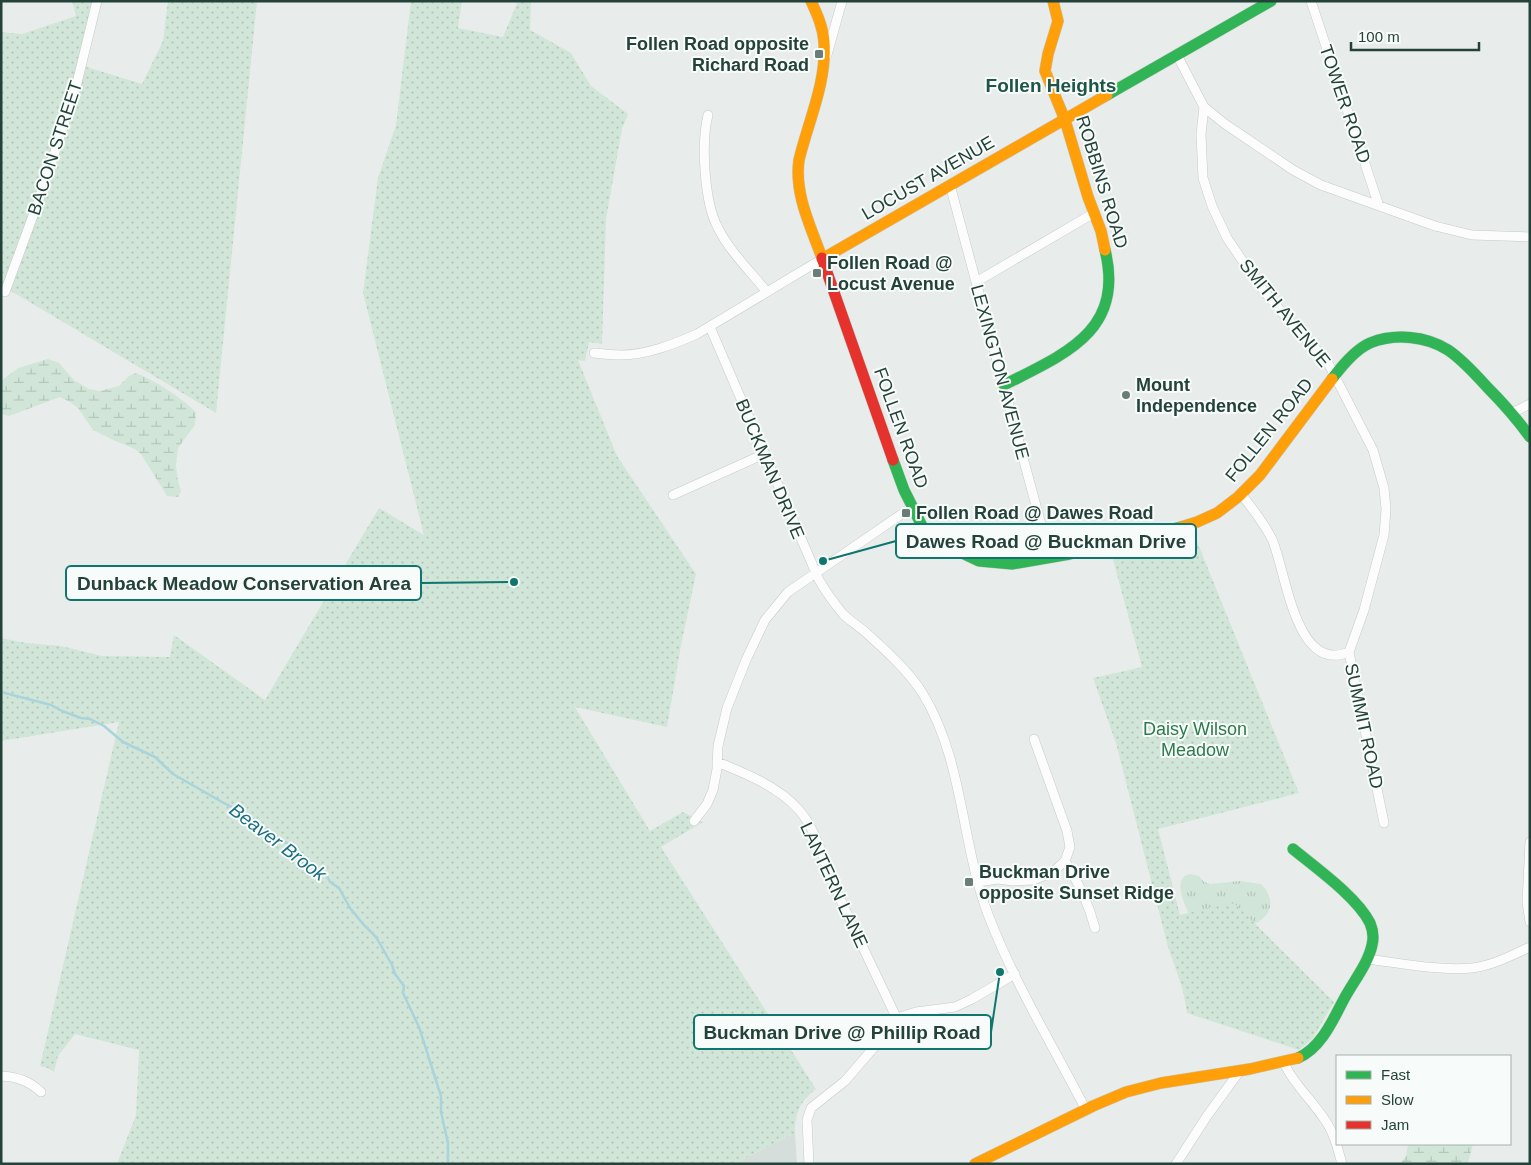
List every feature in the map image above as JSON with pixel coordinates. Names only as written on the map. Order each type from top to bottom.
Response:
[{"type":"street","name":"BACON STREET","points":[[5,292],[45,183],[76,87],[97,1]]},
{"type":"street","name":"FOLLEN ROAD","points":[[811,1],[819,14],[824,33],[825,60],[798,162],[800,194],[884,436],[912,507],[922,526],[941,543],[979,561],[1012,564],[1050,558],[1138,538],[1196,522],[1217,513],[1241,494],[1260,475],[1344,363],[1369,343],[1395,336],[1423,338],[1448,350],[1474,373],[1512,413],[1530,437]]},
{"type":"street","points":[[825,60],[842,1]]},
{"type":"street","name":"ROBBINS ROAD","points":[[1004,385],[1042,366],[1078,344],[1093,329],[1104,311],[1108,292],[1109,265],[1101,231],[1088,197],[1065,120],[1045,71],[1058,21],[1053,1]]},
{"type":"street","name":"LOCUST AVENUE","points":[[594,353],[622,355],[647,352],[679,342],[710,327],[822,259],[1271,1]]},
{"type":"street","name":"TOWER ROAD","points":[[1310,1],[1379,206]]},
{"type":"street","points":[[1177,55],[1204,107],[1224,124],[1293,170],[1321,185],[1435,226],[1472,235],[1530,237]]},
{"type":"street","name":"SMITH AVENUE","points":[[1204,107],[1201,142],[1203,178],[1212,206],[1227,238],[1259,285],[1295,328],[1326,359],[1335,375]]},
{"type":"street","points":[[708,115],[704,131],[706,179],[712,212],[718,228],[732,250],[767,292]]},
{"type":"street","name":"LEXINGTON AVENUE","points":[[950,186],[1050,558]]},
{"type":"street","points":[[976,282],[1094,213]]},
{"type":"street","name":"BUCKMAN DRIVE","points":[[710,327],[816,574],[831,599],[845,615],[909,676],[926,699],[936,719],[948,752],[978,882],[989,917],[1015,974],[1086,1110]]},
{"type":"street","name":"SUMMIT ROAD","points":[[1335,375],[1373,450],[1384,488],[1386,509],[1384,535],[1364,610],[1349,652],[1384,823]]},
{"type":"street","points":[[1512,413],[1530,404]]},
{"type":"street","points":[[673,495],[764,454]]},
{"type":"street","points":[[1241,494],[1271,538],[1282,569],[1293,613],[1301,631],[1312,645],[1332,656],[1349,652]]},
{"type":"street","points":[[694,821],[707,804],[713,790],[718,746],[727,708],[746,660],[765,620],[788,592],[912,507]]},
{"type":"street","points":[[978,882],[998,879],[1013,881],[1033,880],[1053,872],[1065,861],[1070,847],[1067,831],[1034,739]]},
{"type":"street","name":"LANTERN LANE","points":[[717,762],[780,794],[799,810],[817,841],[831,877],[897,1019]]},
{"type":"street","points":[[1530,842],[1527,902],[1530,922]]},
{"type":"street","points":[[975,1164],[1126,1092],[1180,1079],[1239,1072],[1284,1063],[1309,1052],[1316,1045],[1341,1007],[1355,979],[1368,959],[1373,932],[1370,921],[1365,913],[1293,849]]},
{"type":"street","points":[[1065,861],[1080,884],[1089,905],[1095,928]]},
{"type":"street","points":[[1368,959],[1448,968],[1472,968],[1494,962],[1530,947]]},
{"type":"street","points":[[809,1164],[807,1120],[810,1108],[845,1081],[897,1019],[916,1012],[955,1007],[972,1000],[1015,974]]},
{"type":"street","points":[[1284,1063],[1290,1076],[1328,1125],[1336,1143]]},
{"type":"street","points":[[1176,1164],[1207,1116],[1239,1072]]},
{"type":"street","points":[[1,1076],[26,1081],[41,1092]]},
{"type":"street","points":[[1336,1145],[1342,1164]]},
{"type":"shaded area","points":[[795,1133],[797,1164],[734,1164]]},
{"type":"green space","points":[[72,1],[94,1],[77,64],[142,84],[163,41],[168,1],[257,1],[216,413],[11,291],[4,288],[1,294],[1,32],[22,34],[76,16]]},
{"type":"green space","points":[[411,1],[462,1],[458,28],[503,37],[518,1],[531,1],[530,30],[571,53],[591,86],[628,114],[622,129],[606,219],[602,344],[589,342],[585,361],[578,360],[617,456],[696,574],[681,645],[667,727],[575,707],[650,831],[683,812],[703,822],[661,847],[816,1089],[802,1103],[797,1113],[795,1133],[734,1164],[117,1164],[136,1115],[139,1050],[75,1034],[58,1056],[54,1072],[40,1066],[119,722],[1,741],[1,638],[26,643],[61,646],[102,656],[170,657],[174,635],[265,700],[379,508],[424,535],[363,293],[378,178],[396,125]]},
{"type":"green space","points":[[48,359],[59,363],[74,380],[89,389],[100,391],[119,386],[129,376],[136,373],[168,390],[196,412],[195,425],[178,448],[176,465],[181,491],[178,497],[167,496],[141,454],[135,449],[93,430],[78,408],[60,397],[9,416],[1,414],[1,381],[18,368]]},
{"type":"green space","name":"Daisy Wilson Meadow","points":[[1196,539],[1299,793],[1158,829],[1180,915],[1233,902],[1334,1002],[1313,1038],[1299,1050],[1187,1013],[1183,990],[1168,947],[1116,743],[1093,678],[1142,667],[1112,556]]},
{"type":"green space","points":[[1190,874],[1199,876],[1204,882],[1210,884],[1240,881],[1261,884],[1266,891],[1270,904],[1266,916],[1254,924],[1246,926],[1195,924],[1188,912],[1181,889],[1181,882],[1184,877]]},
{"type":"green space","points":[[1408,1145],[1473,1145],[1468,1164],[1400,1164],[1406,1156]]},
{"type":"waterway","name":"Beaver Brook","points":[[1,692],[51,705],[62,711],[81,718],[90,719],[104,726],[123,742],[155,757],[173,774],[249,816],[271,834],[288,844],[312,866],[325,873],[330,882],[339,888],[350,908],[376,937],[395,974],[404,986],[403,993],[419,1027],[441,1096],[441,1112],[448,1143],[448,1164]]},
{"type":"traffic: fast","points":[[1107,95],[1271,1]]},
{"type":"traffic: fast","points":[[1004,385],[1068,350],[1085,336],[1098,320],[1106,301],[1109,278],[1105,250]]},
{"type":"traffic: fast","points":[[1332,379],[1354,354],[1370,343],[1400,337],[1420,339],[1439,345],[1454,354],[1504,405],[1530,437]]},
{"type":"traffic: fast","points":[[893,460],[904,490],[922,526],[941,543],[979,561],[1012,564],[1070,554],[1181,527]]},
{"type":"traffic: fast","points":[[1293,849],[1335,883],[1356,903],[1370,923],[1373,936],[1367,959],[1326,1033],[1313,1048],[1298,1058]]},
{"type":"traffic: slow","points":[[811,1],[824,42],[823,72],[799,160],[798,173],[804,210],[822,258]]},
{"type":"traffic: slow","points":[[1053,1],[1058,21],[1045,71],[1065,120],[1088,197],[1101,231],[1105,250]]},
{"type":"traffic: slow","points":[[822,259],[1107,95]]},
{"type":"traffic: slow","points":[[1181,527],[1217,513],[1238,497],[1260,475],[1332,379]]},
{"type":"traffic: slow","points":[[975,1164],[1093,1106],[1126,1092],[1161,1083],[1250,1069],[1298,1058]]},
{"type":"traffic: jam","points":[[822,258],[893,460]]},
{"type":"place","name":"Follen Road opposite Richard Road","points":[[819,54]]},
{"type":"place","name":"Follen Road @ Locust Avenue","points":[[817,273]]},
{"type":"place","name":"Mount Independence","points":[[1126,395]]},
{"type":"place","name":"Follen Road @ Dawes Road","points":[[906,513]]},
{"type":"place","name":"Dawes Road @ Buckman Drive","points":[[823,561]]},
{"type":"place","name":"Dunback Meadow Conservation Area","points":[[514,582]]},
{"type":"place","name":"Buckman Drive opposite Sunset Ridge","points":[[969,882]]},
{"type":"place","name":"Buckman Drive @ Phillip Road","points":[[1000,972]]},
{"type":"district","name":"Follen Heights","points":[[1051,85]]}]
